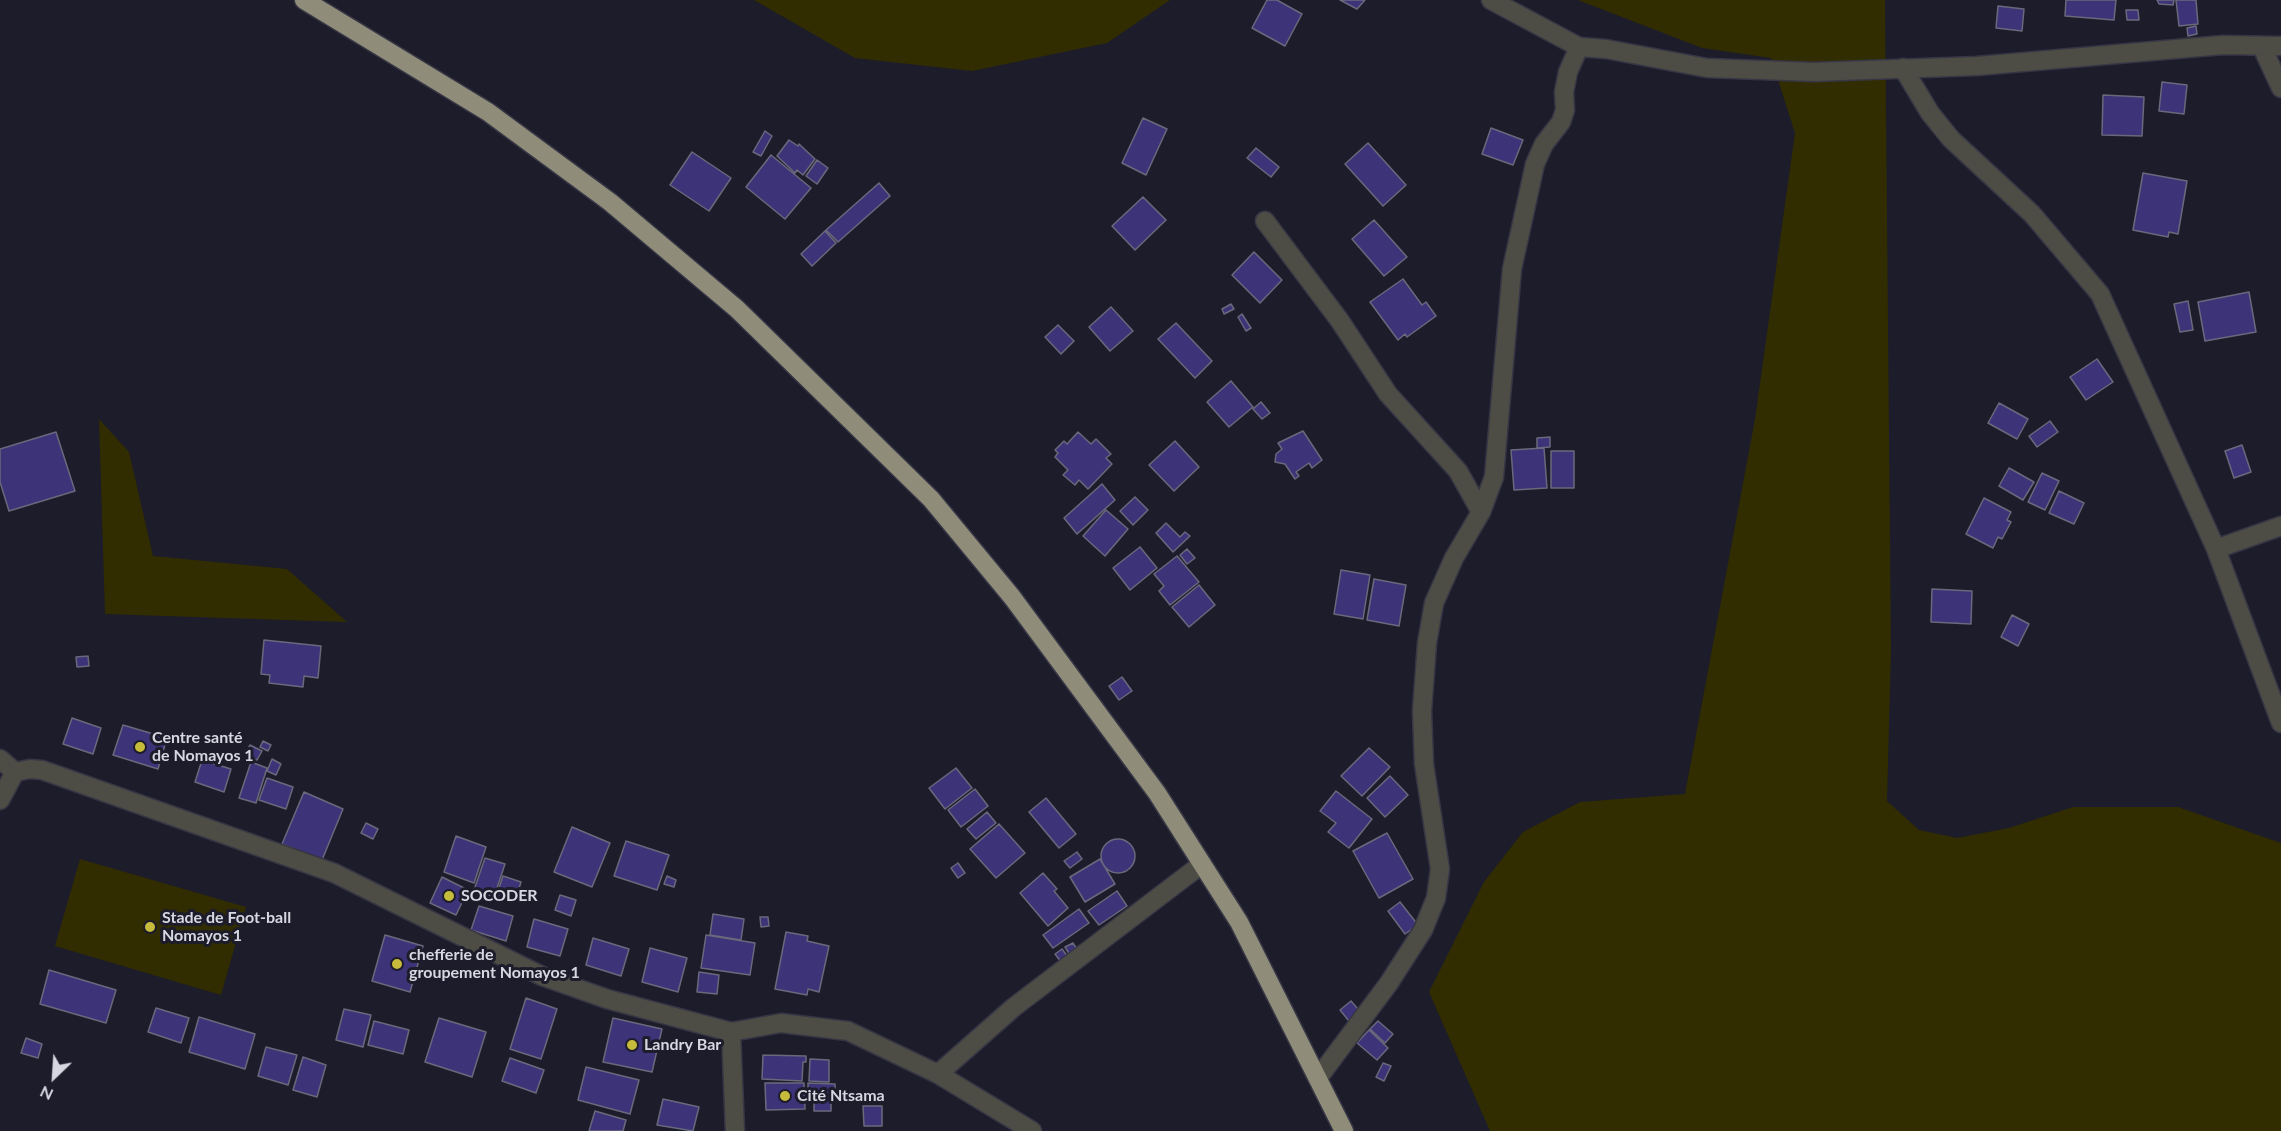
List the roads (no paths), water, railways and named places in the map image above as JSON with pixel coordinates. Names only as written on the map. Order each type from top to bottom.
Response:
[{"type":"highway","points":[[304,0],[488,112],[610,202],[737,309],[931,498],[1012,597],[1086,694],[1203,864],[1239,922],[1344,1131]]},
{"type":"street","points":[[1491,0],[1579,47],[1606,49],[1707,68],[1814,72],[1977,66],[2223,45],[2281,46]]},
{"type":"street","points":[[2262,46],[2281,88]]},
{"type":"street","points":[[1318,1078],[1389,983],[1423,930],[1436,898],[1440,869],[1424,764],[1422,711],[1427,643],[1434,603],[1454,558],[1481,512],[1494,477],[1512,269],[1535,164],[1544,144],[1561,122],[1565,110],[1564,92],[1568,72],[1579,47]]},
{"type":"street","points":[[1903,68],[1930,113],[1951,139],[2032,214],[2100,294],[2217,549],[2281,723]]},
{"type":"street","points":[[1265,222],[1340,321],[1388,394],[1458,471],[1481,512]]},
{"type":"street","points":[[2217,549],[2281,526]]},
{"type":"street","points":[[0,759],[15,772]]},
{"type":"street","points":[[0,800],[15,772],[30,768],[42,770],[334,873],[542,976],[607,999],[731,1032],[781,1023],[848,1031],[938,1074],[1032,1131]]},
{"type":"street","points":[[938,1074],[1014,1007],[1203,864]]},
{"type":"street","points":[[731,1032],[735,1131]]},
{"type":"place","name":"Centre santé de Nomayos 1","points":[[140,747]]},
{"type":"place","name":"SOCODER","points":[[449,896]]},
{"type":"place","name":"Stade de Foot-ball Nomayos 1","points":[[150,927]]},
{"type":"place","name":"chefferie de groupement Nomayos 1","points":[[397,964]]},
{"type":"place","name":"Landry Bar","points":[[632,1045]]},
{"type":"place","name":"Cité Ntsama","points":[[785,1096]]}]
